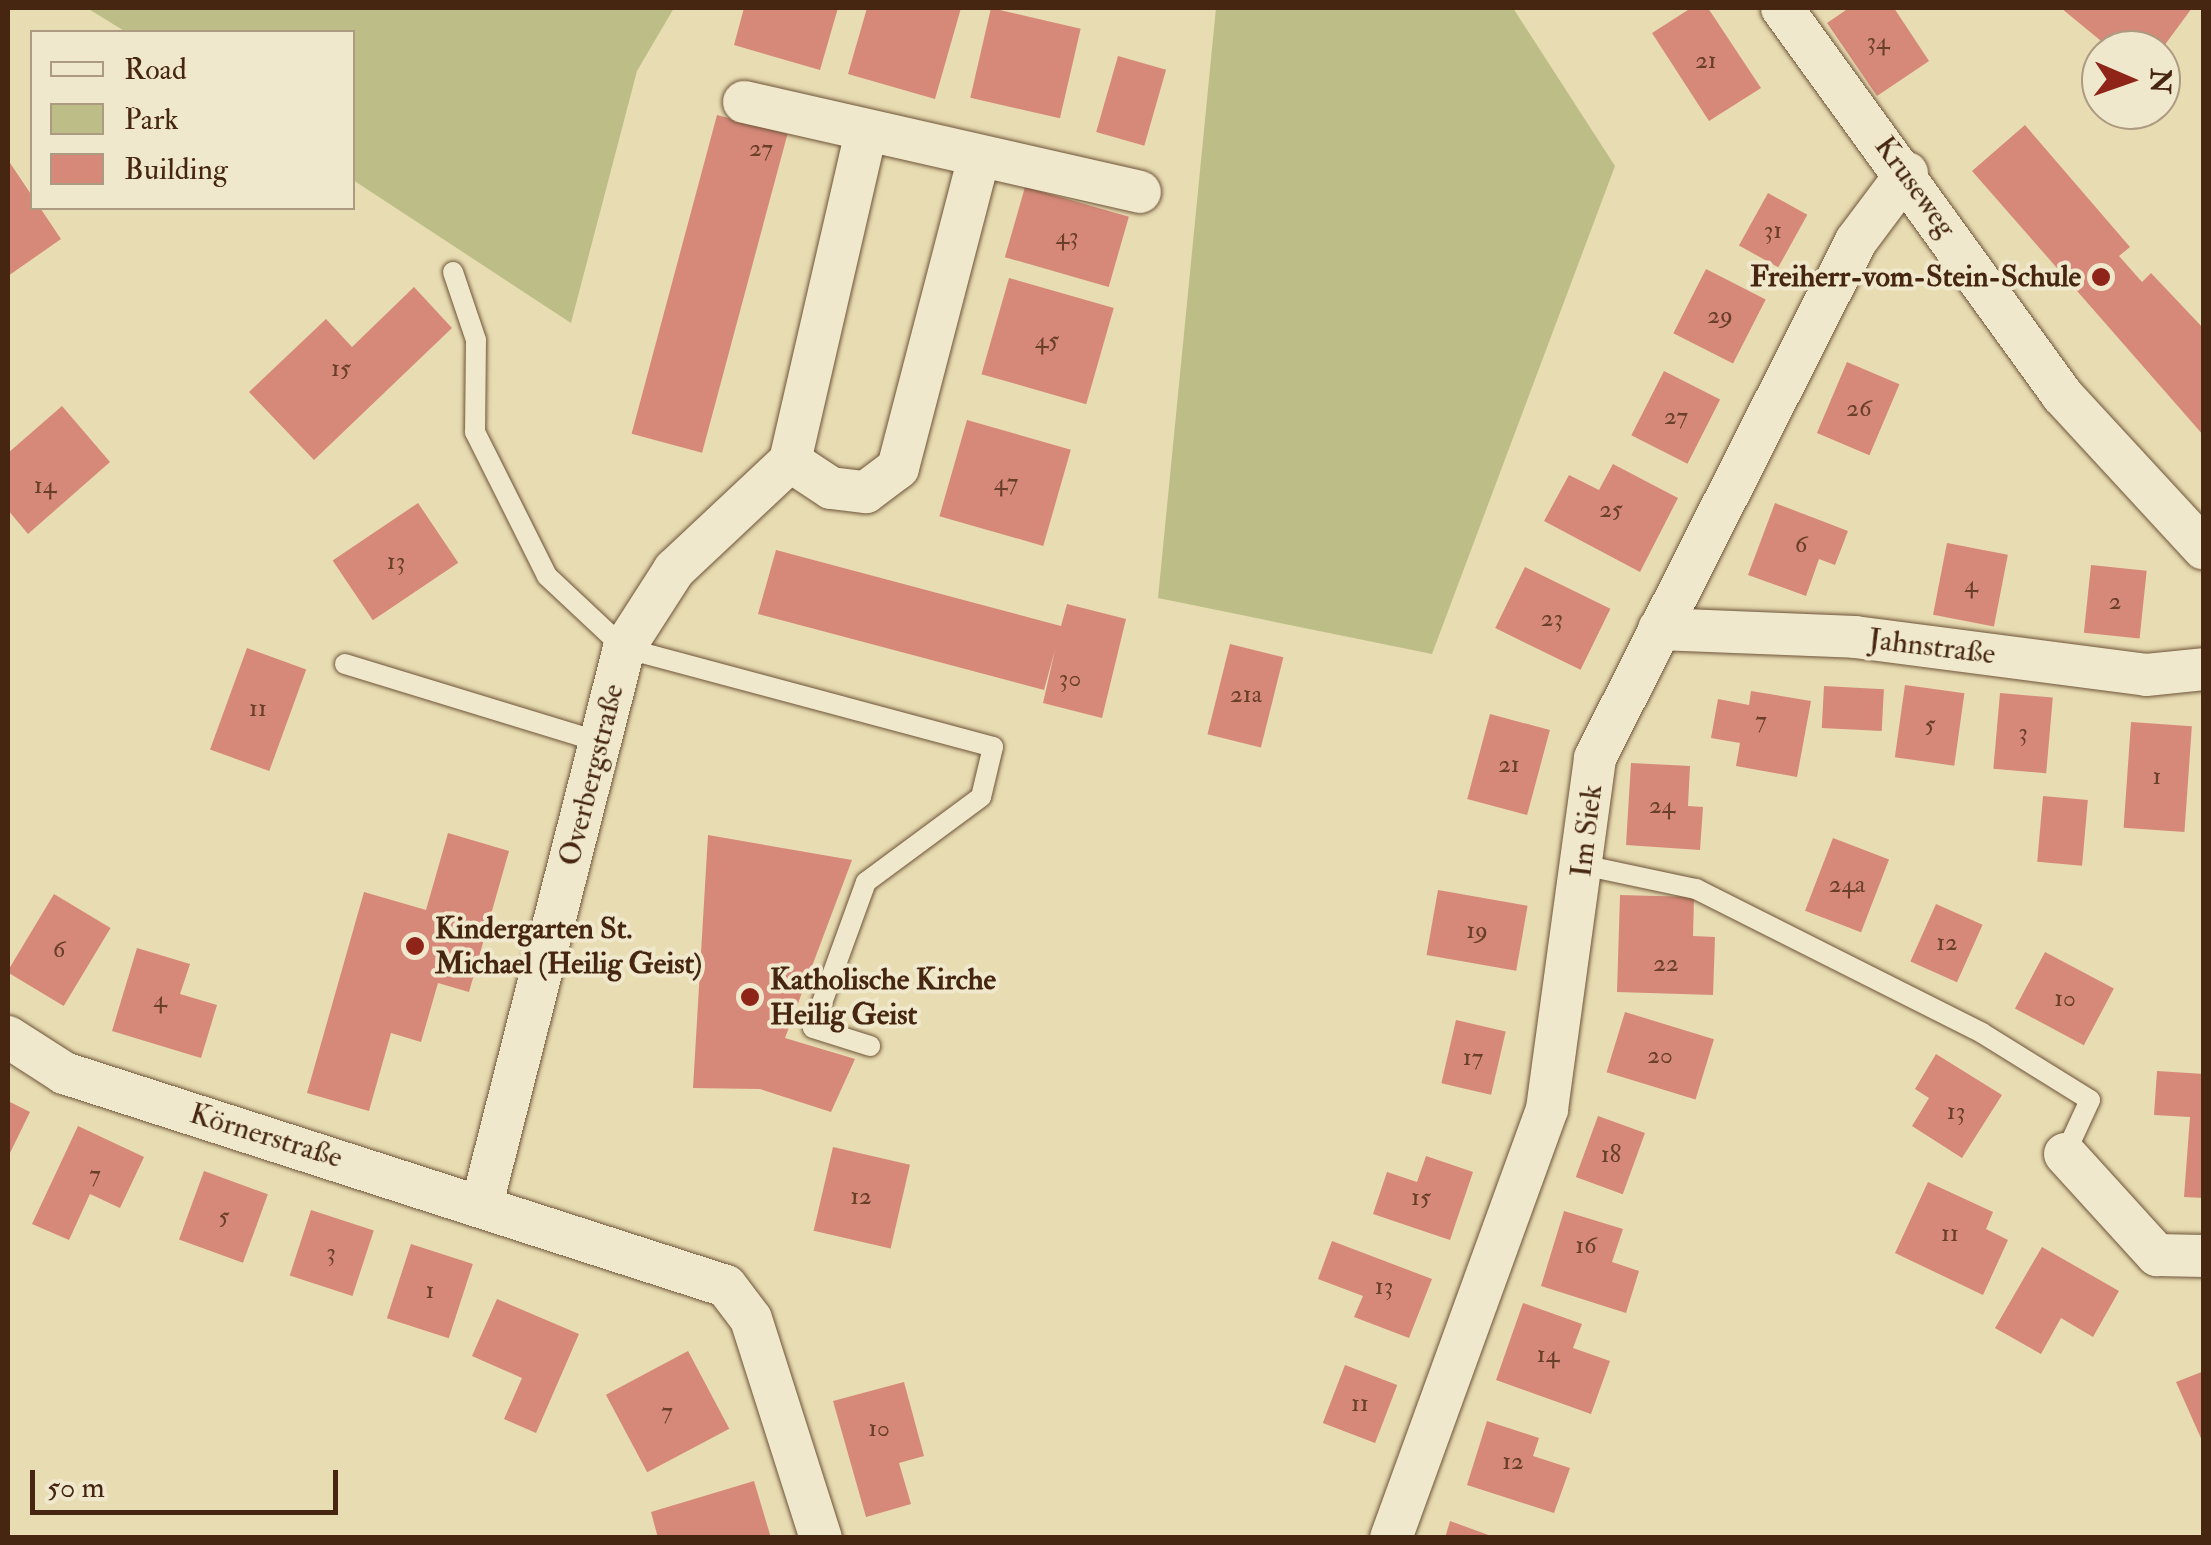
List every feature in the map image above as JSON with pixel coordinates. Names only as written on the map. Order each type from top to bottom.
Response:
[{"type":"street","name":"Kruseweg","points":[[1782,8],[1907,174],[2062,394],[2204,550]]},
{"type":"street","points":[[744,102],[865,136],[1140,192]]},
{"type":"street","points":[[865,136],[790,461],[831,488],[866,492],[898,468],[978,160]]},
{"type":"street","name":"Im Siek","points":[[1390,1538],[1548,1109],[1595,758],[1856,241],[1907,174]]},
{"type":"street","name":"Overbergstraße","points":[[482,1204],[624,648],[674,570],[790,461]]},
{"type":"street","name":"Jahnstraße","points":[[1659,629],[1855,636],[2146,675],[2204,668]]},
{"type":"street","name":"Körnerstraße","points":[[8,1037],[64,1073],[482,1204],[726,1286],[751,1319],[820,1538]]},
{"type":"street","points":[[2066,1154],[2157,1254],[2204,1256]]},
{"type":"lane","points":[[454,272],[476,340],[474,432],[547,576],[624,648],[993,746],[981,797],[866,882],[813,1028],[870,1046]]},
{"type":"lane","points":[[345,664],[600,742]]},
{"type":"lane","points":[[1582,865],[1696,888],[1982,1033],[2090,1100],[2066,1154]]},
{"type":"green space","points":[[87,8],[674,8],[637,71],[571,323],[355,181],[355,30],[123,30]]},
{"type":"green space","points":[[1216,8],[1513,8],[1615,166],[1432,654],[1158,598]]},
{"type":"building","points":[[744,8],[838,8],[820,70],[734,45]]},
{"type":"building","points":[[867,8],[961,8],[935,99],[848,74]]},
{"type":"building","points":[[991,8],[1081,29],[1060,118],[970,98]]},
{"type":"building","points":[[1691,8],[1708,8],[1761,88],[1709,121],[1652,33]]},
{"type":"building","points":[[1849,8],[1894,8],[1929,61],[1877,96],[1827,23]]},
{"type":"building","points":[[2061,8],[2192,8],[2176,30],[2088,30]]},
{"type":"building","points":[[1118,56],[1166,70],[1144,146],[1096,132]]},
{"type":"building","points":[[717,115],[788,134],[702,453],[632,434]]},
{"type":"building","name":"Freiherr-vom-Stein-Schule","points":[[2025,125],[2130,247],[2119,256],[2142,282],[2151,273],[2204,329],[2204,436],[1972,171]]},
{"type":"building","points":[[8,160],[30,193],[30,210],[42,210],[61,239],[8,276]]},
{"type":"building","points":[[1025,187],[1129,217],[1109,287],[1005,257]]},
{"type":"building","points":[[1768,193],[1807,215],[1778,267],[1739,245]]},
{"type":"building","points":[[1706,269],[1766,299],[1733,364],[1673,333]]},
{"type":"building","points":[[1009,278],[1114,308],[1086,404],[981,374]]},
{"type":"building","points":[[414,287],[452,328],[314,460],[249,392],[326,319],[352,347]]},
{"type":"building","points":[[1847,362],[1899,384],[1869,455],[1817,433]]},
{"type":"building","points":[[1664,371],[1720,400],[1687,464],[1631,435]]},
{"type":"building","points":[[62,406],[110,462],[28,534],[8,510],[8,453]]},
{"type":"building","points":[[967,420],[1071,450],[1043,546],[939,516]]},
{"type":"building","points":[[1613,464],[1678,498],[1640,572],[1544,521],[1569,475],[1599,490]]},
{"type":"building","points":[[418,503],[458,563],[373,620],[333,561]]},
{"type":"building","points":[[1775,503],[1848,531],[1835,565],[1819,559],[1806,596],[1748,575]]},
{"type":"building","points":[[1947,543],[2008,555],[1994,626],[1933,615]]},
{"type":"building","points":[[776,550],[1061,626],[1067,604],[1126,619],[1102,718],[1043,703],[1055,650],[1044,690],[758,614]]},
{"type":"building","points":[[2091,565],[2147,571],[2140,638],[2084,633]]},
{"type":"building","points":[[1525,567],[1610,609],[1581,670],[1495,628]]},
{"type":"building","points":[[1230,644],[1283,657],[1261,748],[1208,734]]},
{"type":"building","points":[[247,648],[306,670],[269,771],[210,749]]},
{"type":"building","points":[[1905,685],[1964,693],[1954,766],[1895,757]]},
{"type":"building","points":[[1824,686],[1884,689],[1882,731],[1822,728]]},
{"type":"building","points":[[1751,691],[1811,701],[1797,777],[1736,766],[1740,743],[1711,738],[1718,699],[1749,705]]},
{"type":"building","points":[[2000,693],[2053,698],[2046,773],[1993,769]]},
{"type":"building","points":[[1490,714],[1550,730],[1527,815],[1467,799]]},
{"type":"building","points":[[2131,722],[2192,726],[2184,832],[2124,828]]},
{"type":"building","points":[[1631,763],[1690,766],[1688,806],[1703,807],[1700,850],[1626,845]]},
{"type":"building","points":[[2043,796],[2088,800],[2082,866],[2037,862]]},
{"type":"building","name":"Kindergarten St. Michael (Heilig Geist)","points":[[448,833],[509,851],[469,992],[438,983],[421,1042],[391,1033],[369,1111],[307,1093],[364,892],[426,910]]},
{"type":"building","name":"Katholische Kirche Heilig Geist","points":[[708,835],[852,860],[785,1038],[855,1059],[831,1112],[760,1089],[693,1088]]},
{"type":"building","points":[[1833,838],[1889,860],[1861,932],[1805,911]]},
{"type":"building","points":[[1438,890],[1528,906],[1516,971],[1427,955]]},
{"type":"building","points":[[54,894],[111,928],[64,1006],[8,973]]},
{"type":"building","points":[[1620,895],[1694,897],[1693,936],[1715,937],[1713,995],[1617,992]]},
{"type":"building","points":[[1936,904],[1983,925],[1957,982],[1910,962]]},
{"type":"building","points":[[137,948],[190,964],[180,994],[217,1005],[201,1058],[112,1031]]},
{"type":"building","points":[[2045,952],[2114,989],[2084,1045],[2015,1009]]},
{"type":"building","points":[[1625,1012],[1714,1039],[1696,1099],[1607,1072]]},
{"type":"building","points":[[1456,1020],[1506,1031],[1491,1095],[1441,1083]]},
{"type":"building","points":[[1936,1054],[2002,1095],[1962,1158],[1912,1126],[1929,1098],[1915,1089]]},
{"type":"building","points":[[2157,1071],[2204,1074],[2204,1198],[2184,1197],[2190,1117],[2154,1115]]},
{"type":"building","points":[[8,1101],[30,1112],[8,1157]]},
{"type":"building","points":[[1598,1116],[1645,1133],[1623,1194],[1576,1177]]},
{"type":"building","points":[[78,1126],[144,1157],[120,1208],[90,1194],[69,1240],[32,1224]]},
{"type":"building","points":[[833,1147],[910,1165],[891,1249],[814,1231]]},
{"type":"building","points":[[1426,1156],[1473,1172],[1450,1240],[1373,1214],[1387,1172],[1417,1182]]},
{"type":"building","points":[[204,1171],[268,1194],[243,1263],[179,1240]]},
{"type":"building","points":[[1928,1182],[1993,1212],[1986,1229],[2008,1240],[1983,1295],[1895,1253]]},
{"type":"building","points":[[311,1210],[374,1230],[352,1296],[290,1276]]},
{"type":"building","points":[[1564,1211],[1623,1229],[1612,1262],[1639,1271],[1626,1313],[1541,1286]]},
{"type":"building","points":[[1332,1241],[1432,1279],[1409,1338],[1354,1317],[1363,1296],[1318,1279]]},
{"type":"building","points":[[411,1244],[473,1264],[449,1338],[387,1318]]},
{"type":"building","points":[[2042,1247],[2119,1291],[2093,1337],[2061,1318],[2041,1354],[1995,1328]]},
{"type":"building","points":[[497,1299],[579,1334],[536,1433],[504,1419],[522,1378],[472,1356]]},
{"type":"building","points":[[1523,1303],[1582,1324],[1573,1348],[1610,1361],[1591,1414],[1496,1380]]},
{"type":"building","points":[[688,1351],[729,1429],[647,1472],[606,1395]]},
{"type":"building","points":[[1345,1365],[1397,1385],[1375,1443],[1323,1423]]},
{"type":"building","points":[[2204,1371],[2204,1445],[2176,1382]]},
{"type":"building","points":[[904,1382],[924,1456],[899,1463],[911,1504],[866,1517],[833,1401]]},
{"type":"building","points":[[1487,1421],[1539,1438],[1533,1456],[1570,1468],[1554,1513],[1467,1485]]},
{"type":"building","points":[[754,1481],[771,1538],[658,1538],[651,1512]]},
{"type":"building","points":[[1450,1521],[1494,1537],[1494,1538],[1445,1538]]},
{"type":"place","name":"Freiherr-vom-Stein-Schule","points":[[2101,277]]},
{"type":"place","name":"Kindergarten St. Michael (Heilig Geist)","points":[[415,946]]},
{"type":"place","name":"Katholische Kirche Heilig Geist","points":[[750,997]]}]
